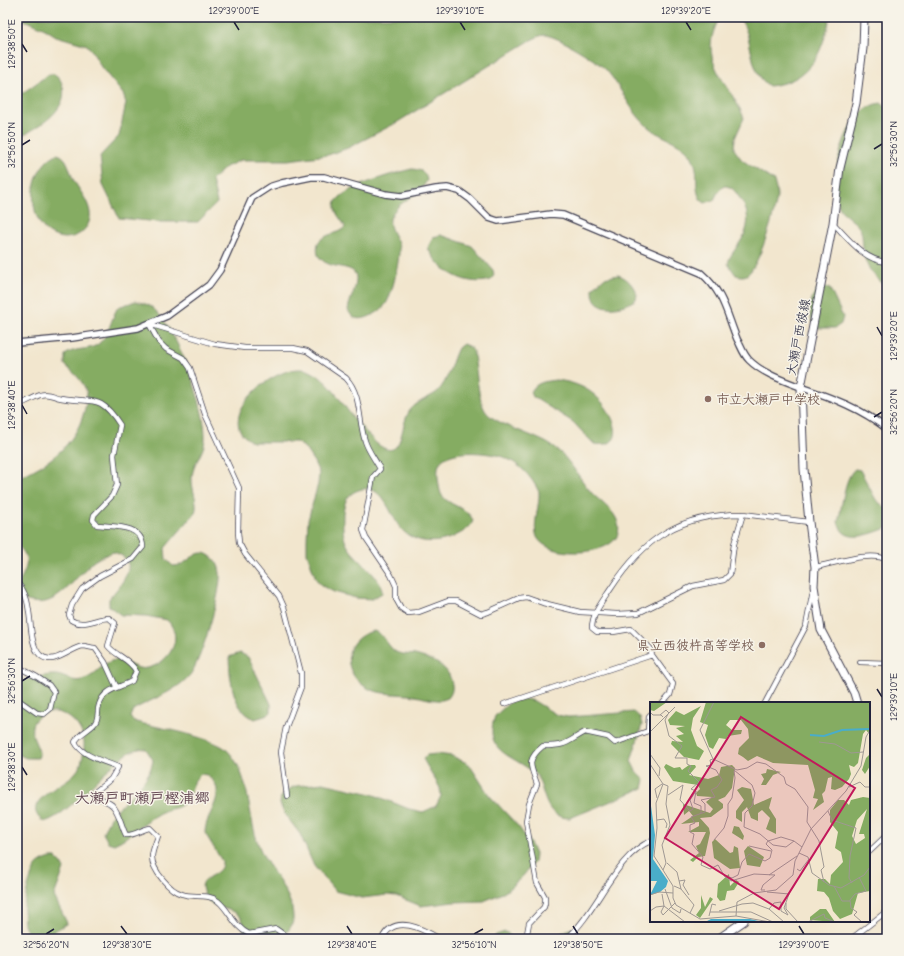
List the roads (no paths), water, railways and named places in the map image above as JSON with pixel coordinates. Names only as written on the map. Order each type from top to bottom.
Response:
[{"type":"main road","name":"大瀬戸西彼線","points":[[857,702],[854,693],[821,630],[814,586],[815,567],[809,522],[801,387],[833,224],[840,168],[856,103],[865,18]]},
{"type":"main road","points":[[718,939],[743,922]]},
{"type":"street","points":[[17,343],[72,338],[138,328],[167,316],[209,285],[220,270],[252,198],[270,187],[311,177],[324,177],[385,194],[401,196],[447,188],[459,191],[470,199],[489,218],[498,221],[551,214],[564,215],[702,273],[714,284],[721,296],[744,353],[750,361],[785,382],[862,411],[887,429]]},
{"type":"street","points":[[833,224],[865,254],[873,259],[887,262]]},
{"type":"street","points":[[149,324],[215,344],[245,348],[293,348],[307,351],[346,378],[352,384],[361,416],[364,440],[380,469],[373,477],[363,530],[366,538],[391,575],[396,586],[396,599],[401,608],[408,613],[419,612],[441,602],[456,601],[481,614],[519,598],[526,597],[543,603],[580,612],[638,613],[693,586],[724,580],[730,574],[734,544],[743,514]]},
{"type":"street","points":[[149,324],[159,342],[166,349],[183,358],[190,368],[205,414],[239,488],[239,543],[245,554],[279,596],[284,607],[301,673],[301,687],[286,727],[281,752],[287,796]]},
{"type":"street","points":[[17,405],[40,395],[49,393],[60,398],[95,400],[114,415],[120,425],[114,455],[117,485],[112,496],[94,515],[93,520],[97,525],[128,528],[136,531],[143,541],[143,547],[133,559],[85,586],[72,605],[69,615],[70,620],[75,623],[109,618],[115,623],[108,646],[113,652],[133,665],[136,671],[132,681],[127,684],[116,686],[107,692],[101,700],[95,724],[78,735],[75,742],[78,747],[93,757],[118,767],[111,779],[96,791],[97,796],[112,806],[118,814],[122,828],[126,835],[130,836],[145,828],[150,828],[155,832],[158,836],[153,851],[154,864],[165,881],[177,892],[212,898],[218,901],[238,927],[249,934],[276,929],[290,939]]},
{"type":"street","points":[[664,702],[670,694],[673,684],[652,655],[650,648],[631,629],[597,632],[592,628],[592,620],[627,566],[640,551],[658,538],[675,527],[694,519],[719,514],[743,514],[809,522]]},
{"type":"street","points":[[815,567],[868,556],[879,556],[887,560]]},
{"type":"street","points":[[17,583],[27,600],[36,648],[41,655],[51,659],[84,646],[95,648],[105,662],[116,686]]},
{"type":"street","points":[[766,702],[806,626],[814,586]]},
{"type":"street","points":[[504,704],[652,655]]},
{"type":"street","points":[[860,662],[887,662]]},
{"type":"street","points":[[17,665],[49,685],[54,692],[50,709],[44,714],[37,713],[17,699]]},
{"type":"street","points":[[526,939],[530,923],[544,907],[545,903],[545,897],[537,883],[527,827],[529,804],[537,784],[530,769],[532,758],[543,746],[568,744],[585,732],[608,737],[615,743],[648,731],[650,715]]},
{"type":"street","points":[[870,851],[887,835]]},
{"type":"street","points":[[566,939],[586,918],[636,848],[650,841]]},
{"type":"street","points":[[851,939],[887,910]]},
{"type":"street","points":[[382,939],[387,931],[398,925],[408,925],[422,929],[440,939]]},
{"type":"place","name":"市立大瀬戸中学校","points":[[708,399]]},
{"type":"place","name":"県立西彼杵高等学校","points":[[762,645]]},
{"type":"district","name":"大瀬戸町瀬戸樫浦郷","points":[[142,798]]}]
